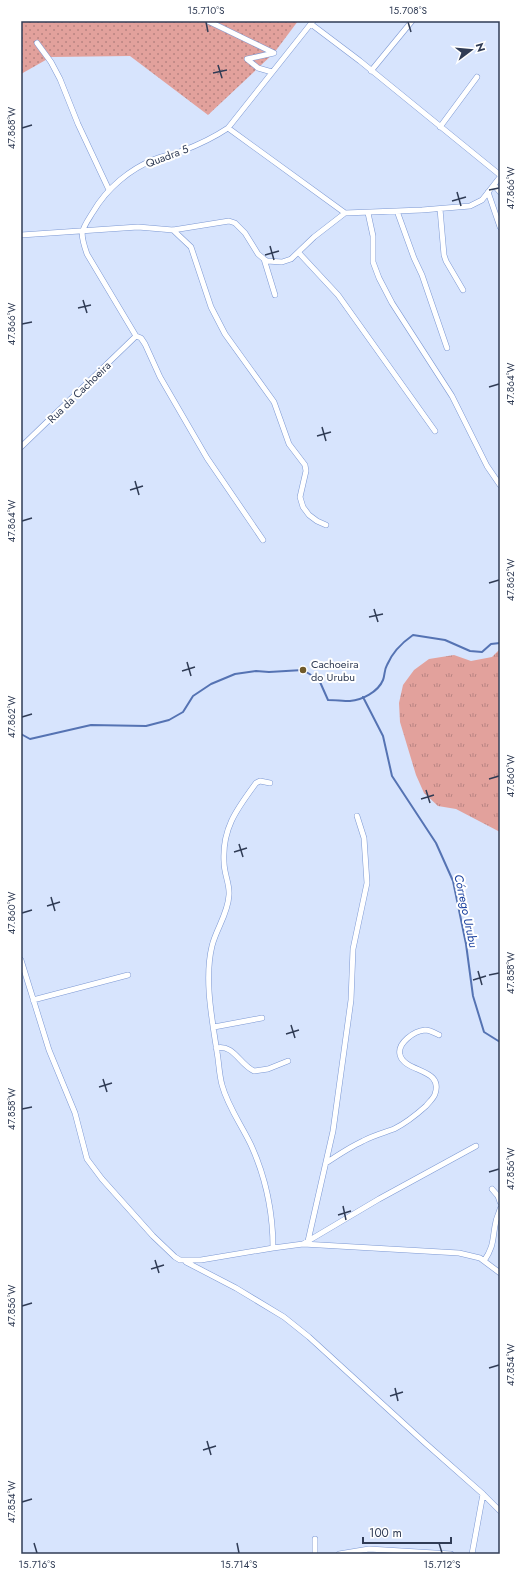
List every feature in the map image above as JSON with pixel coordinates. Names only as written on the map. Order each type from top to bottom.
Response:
[{"type":"street","points":[[208,21],[274,53],[247,59],[258,68],[272,72]]},
{"type":"street","points":[[371,71],[412,21]]},
{"type":"street","points":[[228,128],[345,213],[440,209],[470,206],[482,200],[494,185],[500,176],[312,22]]},
{"type":"street","name":"Quadra 5","points":[[82,230],[109,190],[131,172],[146,163],[212,139],[228,128],[312,22]]},
{"type":"street","points":[[37,43],[51,62],[60,79],[78,124],[109,190]]},
{"type":"street","points":[[440,127],[477,77]]},
{"type":"street","points":[[494,185],[500,192]]},
{"type":"street","points":[[488,192],[500,227]]},
{"type":"street","points":[[440,209],[444,255],[463,290]]},
{"type":"street","points":[[397,211],[414,258],[422,275],[447,348]]},
{"type":"street","points":[[21,234],[138,227],[173,230],[221,222],[232,222],[245,233],[258,254],[264,259],[276,262],[291,260],[314,237],[345,213]]},
{"type":"street","points":[[368,213],[373,236],[373,262],[378,278],[395,308],[452,396],[487,466],[500,485]]},
{"type":"street","points":[[82,230],[86,254],[136,336],[141,338],[145,344],[160,377],[207,458],[263,540]]},
{"type":"street","points":[[173,230],[191,247],[204,289],[214,314],[225,334],[274,402],[289,444],[306,465],[300,497],[303,507],[309,515],[326,525]]},
{"type":"street","points":[[299,252],[338,295],[435,431]]},
{"type":"street","points":[[264,259],[275,295]]},
{"type":"street","name":"Rua da Cachoeira","points":[[21,447],[136,336]]},
{"type":"street","points":[[270,783],[260,781],[256,783],[232,818],[225,839],[224,865],[229,889],[228,906],[212,944],[209,962],[209,981],[216,1048],[222,1083],[228,1101],[250,1144],[259,1166],[270,1212],[273,1233],[273,1248]]},
{"type":"street","points":[[306,1243],[333,1131],[351,1000],[354,949],[366,883],[364,838],[357,816]]},
{"type":"street","points":[[21,960],[50,1050],[75,1113],[87,1159],[102,1179],[152,1236],[175,1257],[236,1288],[284,1317],[309,1337],[500,1511]]},
{"type":"street","points":[[33,1000],[128,976]]},
{"type":"street","points":[[214,1028],[262,1018]]},
{"type":"street","points":[[326,1163],[363,1140],[407,1122],[430,1101],[435,1095],[436,1086],[434,1080],[425,1072],[410,1066],[402,1060],[400,1047],[405,1040],[416,1033],[425,1030],[433,1032],[439,1036]]},
{"type":"street","points":[[216,1048],[222,1047],[230,1049],[244,1065],[254,1071],[268,1069],[288,1061]]},
{"type":"street","points":[[306,1243],[379,1199],[476,1146]]},
{"type":"street","points":[[492,1189],[498,1196],[500,1202]]},
{"type":"street","points":[[484,1261],[494,1241],[496,1223],[500,1209]]},
{"type":"street","points":[[184,1261],[200,1260],[306,1243],[459,1253],[475,1256],[500,1273]]},
{"type":"street","points":[[472,1554],[483,1494]]},
{"type":"street","points":[[315,1539],[316,1554]]},
{"type":"street","points":[[339,1554],[369,1549],[451,1554]]},
{"type":"green space","points":[[21,21],[298,21],[274,53],[208,115],[130,56],[51,57],[21,74]]},
{"type":"green space","points":[[500,649],[500,832],[456,809],[438,806],[424,793],[416,775],[400,722],[399,703],[403,685],[414,670],[429,659],[454,655],[471,661],[492,657]]},
{"type":"waterway","name":"Córrego Urubu","points":[[21,734],[30,739],[91,725],[146,726],[169,720],[183,712],[193,696],[211,684],[235,674],[256,671],[269,672],[303,670],[320,682],[328,700],[350,701],[374,692],[381,684],[386,667],[392,656],[402,644],[413,635],[445,640],[470,651],[482,652],[491,644],[500,643]]},
{"type":"waterway","name":"Córrego Urubu","points":[[363,697],[383,736],[392,776],[436,843],[453,881],[466,944],[473,996],[484,1032],[500,1042]]},
{"type":"place","name":"Cachoeira do Urubu","points":[[303,670]]}]
